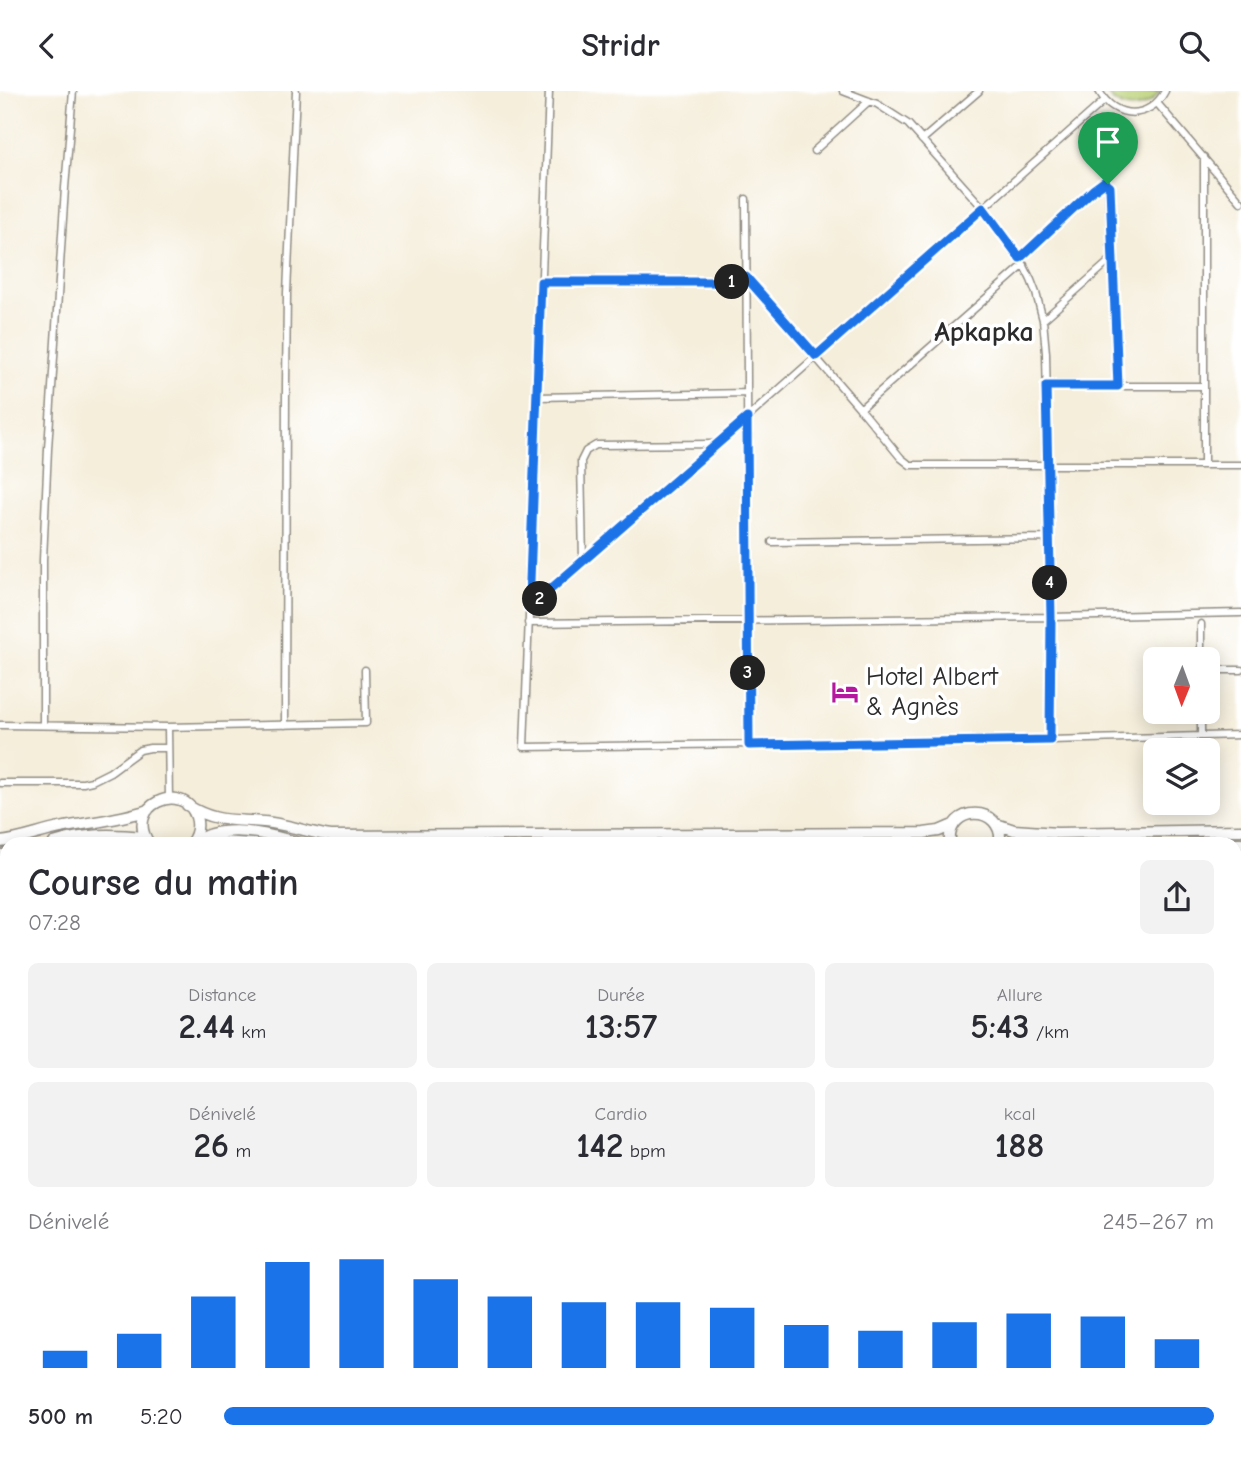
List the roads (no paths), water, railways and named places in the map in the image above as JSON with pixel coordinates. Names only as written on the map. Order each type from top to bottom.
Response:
[{"type":"highway","points":[[146,837],[143,821],[148,810],[157,802],[169,799],[179,800],[212,818],[273,823],[331,836],[925,833],[939,831],[953,825],[961,817],[977,813],[988,816],[996,824],[1000,837]]},
{"type":"highway","points":[[187,805],[197,821],[195,837]]},
{"type":"highway","points":[[27,837],[148,810]]},
{"type":"highway","points":[[996,824],[1014,830],[1057,833],[1241,830]]},
{"type":"highway","points":[[950,837],[953,825]]},
{"type":"highway","points":[[204,837],[226,832],[248,832],[276,837]]},
{"type":"highway","points":[[78,837],[97,834],[132,837]]},
{"type":"street","points":[[43,725],[43,560],[48,449],[73,91]]},
{"type":"street","points":[[285,725],[286,385],[296,91]]},
{"type":"street","points":[[549,91],[524,747],[1241,735]]},
{"type":"street","points":[[843,91],[877,104],[908,124],[983,208],[1020,258],[1036,293],[1045,331],[1051,617],[1050,740]]},
{"type":"street","points":[[922,140],[979,91]]},
{"type":"street","points":[[1099,91],[1116,109],[1128,113],[1147,110],[1157,103],[1165,91]]},
{"type":"street","points":[[529,608],[1105,100]]},
{"type":"street","points":[[814,151],[869,101]]},
{"type":"street","points":[[1157,103],[1241,202]]},
{"type":"street","points":[[1204,157],[1204,465]]},
{"type":"street","points":[[1020,258],[1093,190],[1104,182],[1110,187],[1118,386]]},
{"type":"street","points":[[746,199],[749,745]]},
{"type":"street","points":[[1042,320],[1112,258]]},
{"type":"street","points":[[860,408],[1024,265]]},
{"type":"street","points":[[541,282],[746,279],[816,356],[901,459],[910,465],[1241,465]]},
{"type":"street","points":[[1046,386],[1204,386]]},
{"type":"street","points":[[537,397],[747,393]]},
{"type":"street","points":[[583,561],[581,461],[586,451],[596,445],[715,444]]},
{"type":"street","points":[[772,542],[1049,538]]},
{"type":"street","points":[[528,623],[1241,613]]},
{"type":"street","points":[[1201,624],[1201,647]]},
{"type":"street","points":[[0,725],[168,727],[366,723],[365,670]]},
{"type":"street","points":[[1220,670],[1241,670]]},
{"type":"street","points":[[1201,725],[1201,736]]},
{"type":"street","points":[[168,727],[169,799]]},
{"type":"street","points":[[0,783],[83,783],[110,772],[140,750],[168,748]]},
{"type":"place","name":"Hotel Albert & Agnès","points":[[845,692]]},
{"type":"district","name":"Apkapka","points":[[984,332]]}]
